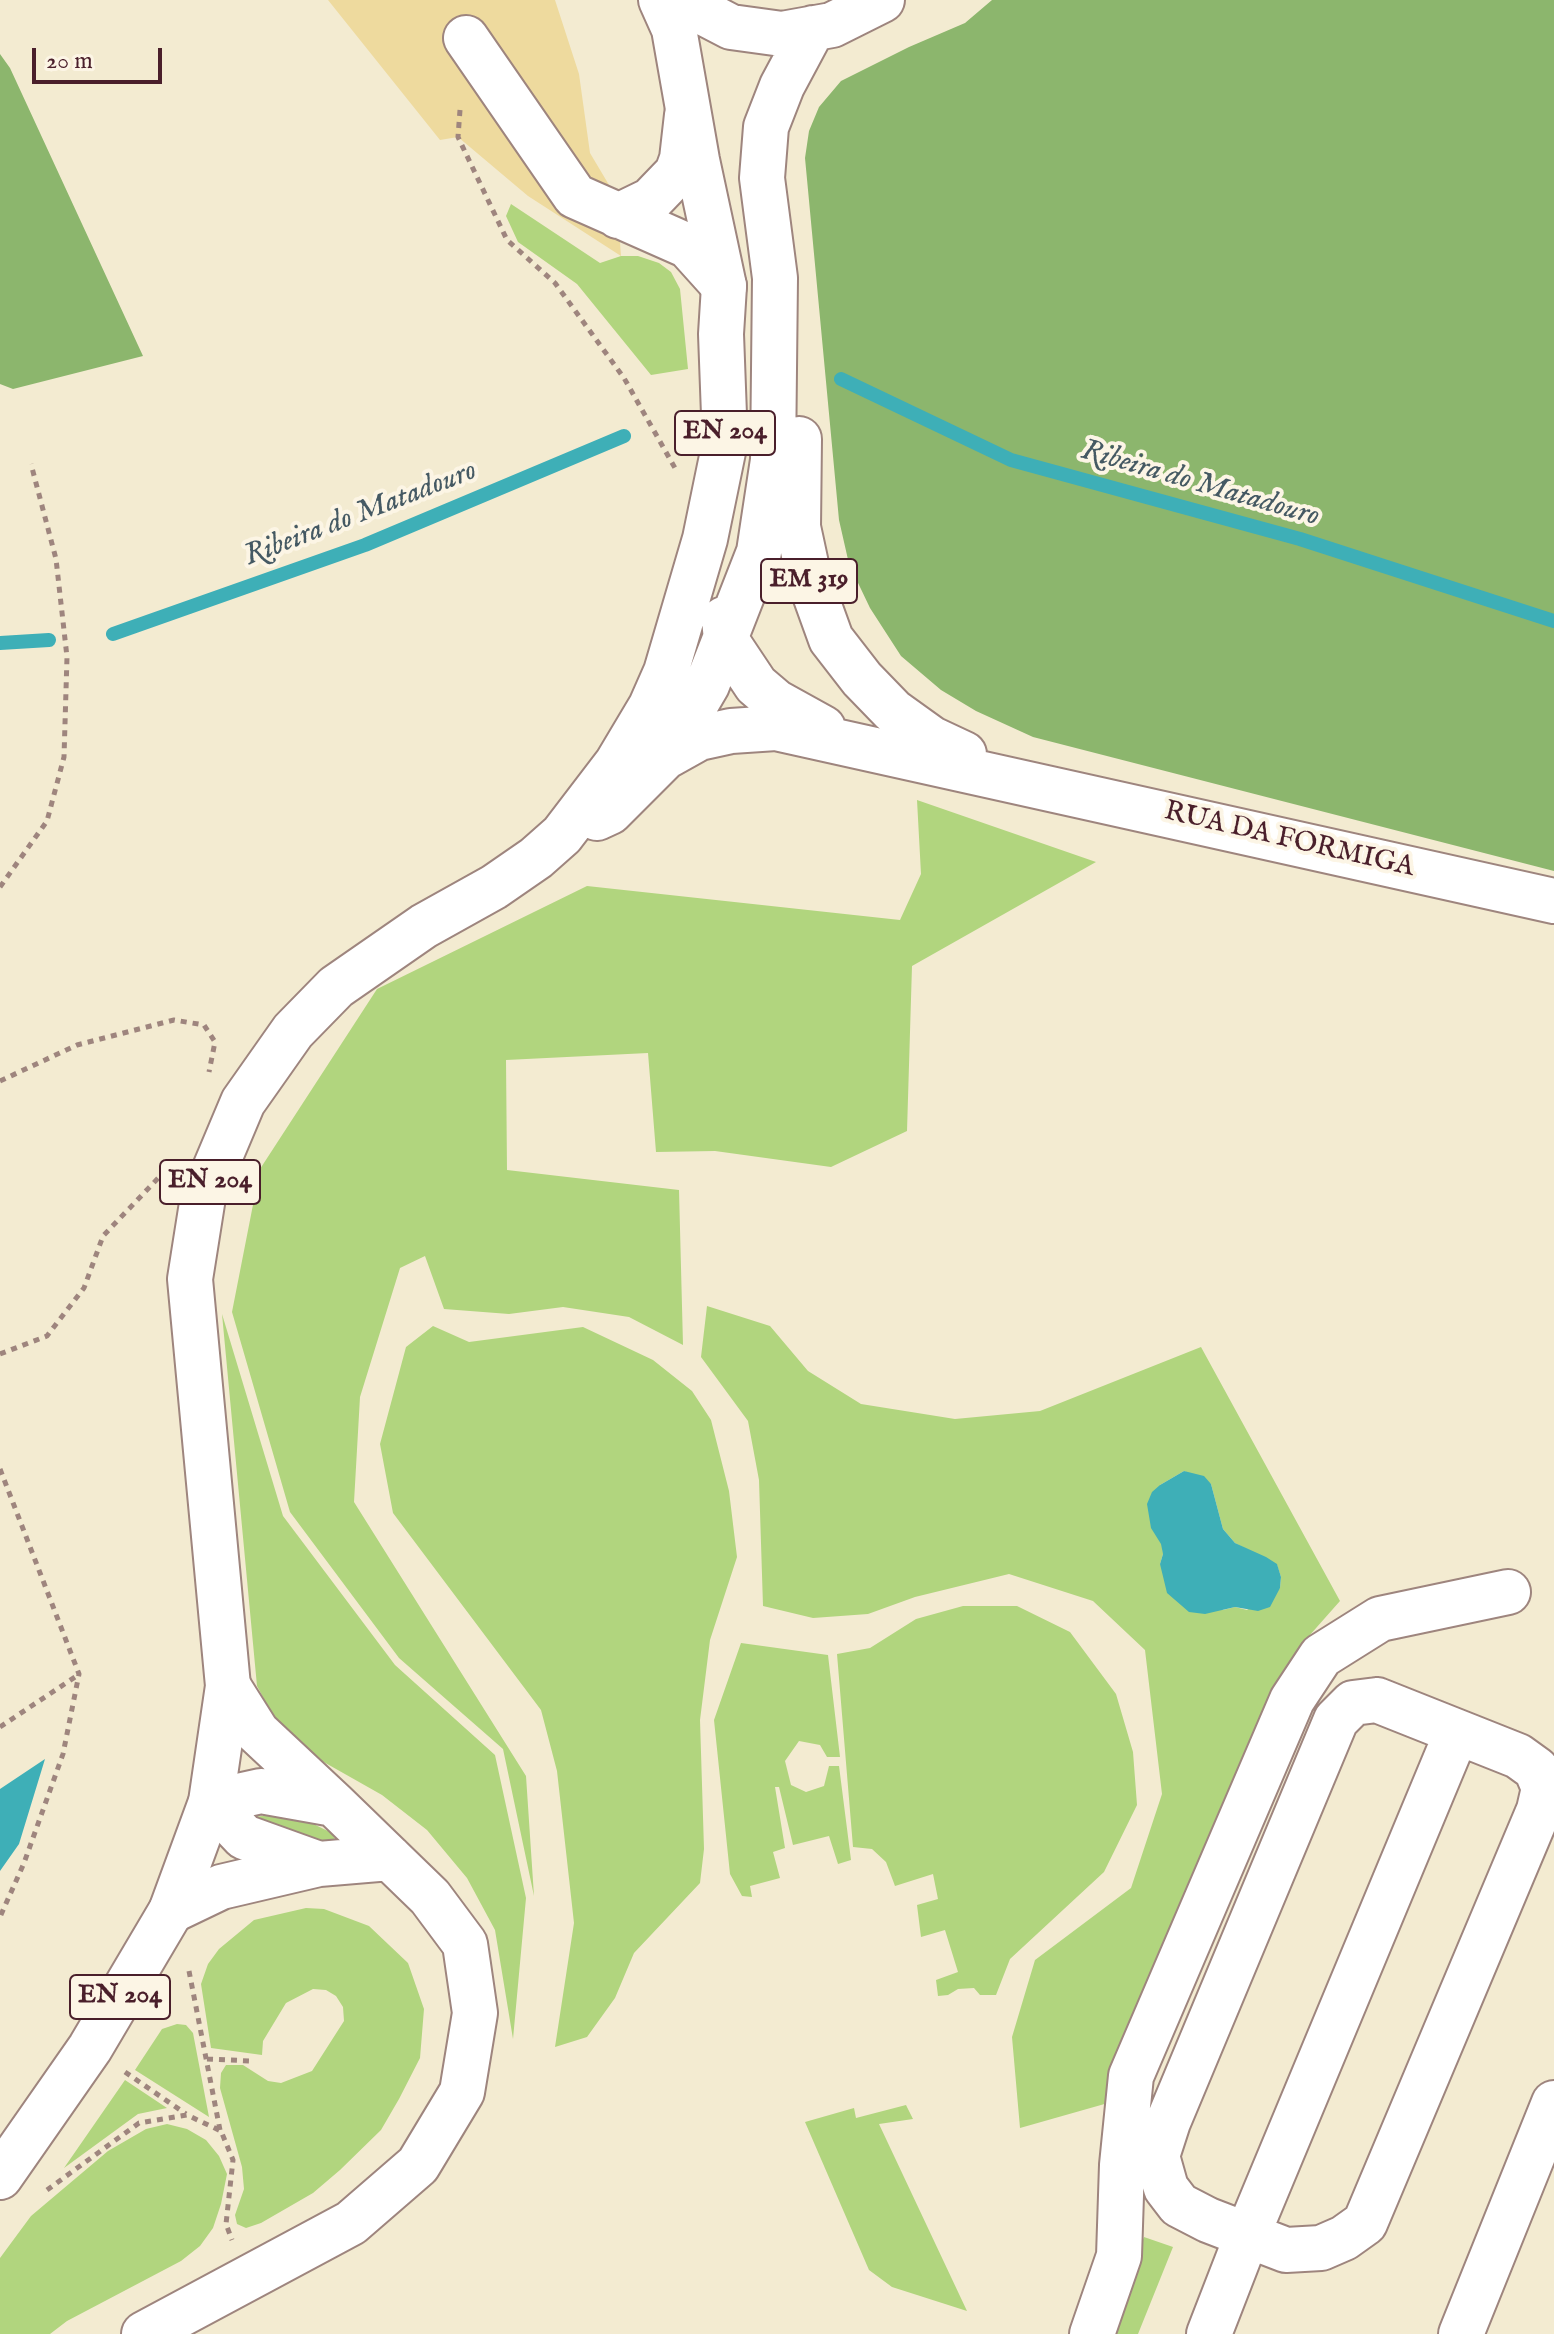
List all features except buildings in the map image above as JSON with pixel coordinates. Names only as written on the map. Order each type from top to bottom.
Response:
[{"type":"main road","name":"EN 204","points":[[20,2181],[90,2048],[171,1911],[211,1802],[228,1686],[190,1279],[203,1197],[243,1102],[293,1031],[336,987],[413,933],[494,887],[536,858],[562,835],[617,763],[651,706],[666,672],[701,554],[725,442],[721,334],[724,286],[697,160],[674,29],[661,0]]},
{"type":"main road","points":[[679,0],[731,27],[782,34],[832,25],[880,1]]},
{"type":"main road","name":"EN 204","points":[[562,835],[610,812],[665,757],[707,685],[759,552],[773,460],[775,278],[762,178],[766,127],[782,86],[813,28]]},
{"type":"main road","points":[[466,38],[575,196],[688,246],[724,286],[739,331],[743,447],[731,531],[722,569],[726,640],[756,685],[776,702],[848,742]]},
{"type":"main road","points":[[618,216],[651,200],[677,173],[682,159],[688,103]]},
{"type":"main road","name":"EM 319","points":[[775,278],[799,411],[798,527],[809,578],[831,639],[862,679],[893,711],[932,739],[1024,782]]},
{"type":"main road","name":"EM 319","points":[[665,757],[699,738],[731,731],[776,728],[1024,782]]},
{"type":"main road","name":"RUA DA FORMIGA","points":[[1024,782],[1554,901]]},
{"type":"main road","points":[[1092,2334],[1119,2256],[1122,2165],[1131,2076],[1292,1700],[1321,1656],[1380,1619],[1508,1592]]},
{"type":"main road","points":[[144,2334],[351,2223],[418,2165],[462,2092],[475,2013],[465,1944],[430,1897],[257,1732],[228,1686]]},
{"type":"main road","points":[[1377,1700],[1457,1732],[1518,1756],[1536,1769],[1544,1788],[1539,1810],[1365,2223],[1344,2238],[1321,2248],[1286,2250],[1179,2205],[1166,2188],[1157,2156],[1180,2093],[1336,1720],[1353,1703],[1377,1700]]},
{"type":"main road","points":[[1209,2334],[1457,1732]]},
{"type":"main road","points":[[211,1802],[261,1791],[334,1804]]},
{"type":"main road","points":[[211,1802],[244,1837],[319,1864]]},
{"type":"main road","points":[[171,1911],[221,1887],[319,1864],[390,1858]]},
{"type":"main road","points":[[1461,2334],[1554,2103]]},
{"type":"path","points":[[460,109],[458,137],[507,240],[555,283],[624,378],[680,478]]},
{"type":"path","points":[[0,887],[47,821],[64,757],[67,657],[56,559],[31,464]]},
{"type":"path","points":[[0,1081],[77,1045],[174,1020],[204,1025],[215,1042],[208,1077]]},
{"type":"path","points":[[0,1354],[47,1336],[84,1288],[103,1236],[171,1164]]},
{"type":"path","points":[[0,1469],[79,1674],[63,1754],[24,1863],[0,1917]]},
{"type":"path","points":[[0,1727],[79,1674]]},
{"type":"path","points":[[188,1964],[221,2131],[233,2160],[226,2224],[234,2245]]},
{"type":"path","points":[[207,2059],[251,2061]]},
{"type":"path","points":[[113,2063],[187,2115],[221,2131]]},
{"type":"path","points":[[20,2181],[47,2190],[139,2123],[187,2115]]},
{"type":"green space","points":[[992,0],[1554,0],[1554,871],[1033,737],[976,711],[941,690],[901,656],[870,608],[849,564],[839,520],[805,158],[809,131],[819,107],[841,81],[965,23]]},
{"type":"green space","points":[[0,54],[10,68],[143,356],[13,389],[0,384]]},
{"type":"green space","points":[[511,204],[600,263],[621,256],[638,256],[659,263],[671,272],[680,289],[688,369],[651,375],[577,284],[518,242],[506,216]]},
{"type":"green space","points":[[917,800],[1096,862],[912,966],[907,1131],[831,1167],[715,1151],[656,1152],[648,1053],[506,1060],[507,1170],[679,1190],[683,1345],[629,1317],[563,1307],[509,1314],[444,1309],[425,1256],[400,1268],[360,1397],[354,1502],[526,1776],[534,1896],[503,1749],[399,1658],[290,1512],[232,1312],[260,1169],[377,989],[587,886],[900,920],[921,874]]},
{"type":"green space","points":[[707,1306],[770,1326],[808,1371],[861,1404],[955,1419],[1040,1411],[1201,1347],[1340,1601],[1309,1636],[1282,1682],[1108,2103],[1020,2128],[1012,2037],[1035,1960],[1131,1888],[1162,1794],[1145,1650],[1093,1601],[1009,1574],[915,1597],[868,1614],[813,1618],[763,1606],[759,1480],[748,1421],[701,1357]],"holes":[[[1184,1471],[1211,1484],[1223,1529],[1235,1543],[1277,1565],[1281,1577],[1280,1588],[1247,1610],[1235,1607],[1223,1610],[1160,1564],[1163,1554],[1160,1485]]]},
{"type":"green space","points":[[222,1314],[283,1516],[395,1665],[495,1755],[526,1898],[513,2039],[495,1930],[467,1878],[427,1830],[382,1795],[306,1752],[277,1723],[257,1686]]},
{"type":"green space","points":[[433,1326],[469,1342],[583,1327],[653,1360],[692,1391],[711,1420],[729,1491],[737,1557],[710,1640],[700,1720],[704,1849],[700,1883],[634,1953],[615,1998],[587,2037],[555,2047],[574,1923],[557,1771],[541,1710],[393,1513],[380,1444],[406,1347]]},
{"type":"green space","points":[[963,1606],[1017,1606],[1070,1632],[1116,1694],[1133,1752],[1137,1805],[1104,1872],[1010,1959],[996,1995],[980,1995],[974,1988],[958,1989],[938,1996],[936,1980],[958,1972],[945,1930],[921,1937],[917,1905],[938,1899],[933,1874],[895,1886],[886,1862],[872,1849],[853,1847],[837,1654],[870,1648],[916,1619]]},
{"type":"green space","points":[[741,1643],[828,1655],[840,1757],[827,1757],[820,1745],[799,1741],[785,1761],[791,1785],[806,1792],[824,1786],[829,1766],[839,1766],[851,1860],[838,1864],[829,1836],[793,1845],[779,1787],[775,1787],[785,1848],[773,1852],[780,1878],[750,1886],[752,1897],[742,1896],[730,1874],[714,1720]]},
{"type":"green space","points":[[273,1815],[303,1819],[332,1833],[335,1839],[306,1840],[252,1817]]},
{"type":"green space","points":[[306,1908],[324,1909],[369,1926],[408,1963],[424,2009],[420,2058],[381,2130],[313,2193],[261,2223],[246,2228],[237,2224],[235,2215],[244,2189],[242,2167],[220,2088],[221,2073],[226,2065],[243,2065],[268,2081],[281,2083],[312,2071],[344,2021],[343,2007],[336,1996],[326,1990],[313,1989],[286,2003],[263,2041],[262,2055],[211,2048],[201,1984],[208,1964],[219,1949],[254,1920]]},
{"type":"green space","points":[[177,2024],[186,2025],[193,2033],[209,2117],[135,2070],[162,2029]]},
{"type":"green space","points":[[125,2080],[167,2108],[138,2114],[64,2168]]},
{"type":"green space","points":[[906,2105],[913,2119],[879,2124],[967,2311],[892,2287],[869,2270],[805,2122],[854,2108],[856,2118]]},
{"type":"green space","points":[[167,2124],[187,2129],[206,2140],[219,2156],[227,2174],[213,2228],[200,2246],[181,2261],[67,2321],[50,2334],[0,2334],[0,2258],[31,2216],[108,2151],[146,2129]]},
{"type":"green space","points":[[1144,2237],[1173,2247],[1138,2334],[1103,2334]]},
{"type":"sand","points":[[328,0],[555,0],[579,74],[590,153],[612,190],[618,216],[621,256],[528,196],[458,137],[440,140]]},
{"type":"water","points":[[1184,1471],[1204,1476],[1211,1484],[1223,1529],[1235,1543],[1277,1564],[1280,1588],[1270,1607],[1258,1611],[1235,1607],[1205,1614],[1189,1612],[1167,1593],[1160,1564],[1163,1554],[1161,1544],[1151,1528],[1147,1504],[1152,1492]]},
{"type":"water","points":[[45,1759],[19,1844],[0,1871],[0,1789]]},
{"type":"waterway","name":"Ribeira do Matadouro","points":[[841,379],[1011,460],[1300,539],[1554,621]]},
{"type":"waterway","name":"Ribeira do Matadouro","points":[[113,634],[365,545],[624,436]]},
{"type":"waterway","name":"Ribeira do Matadouro","points":[[0,643],[49,640]]}]
